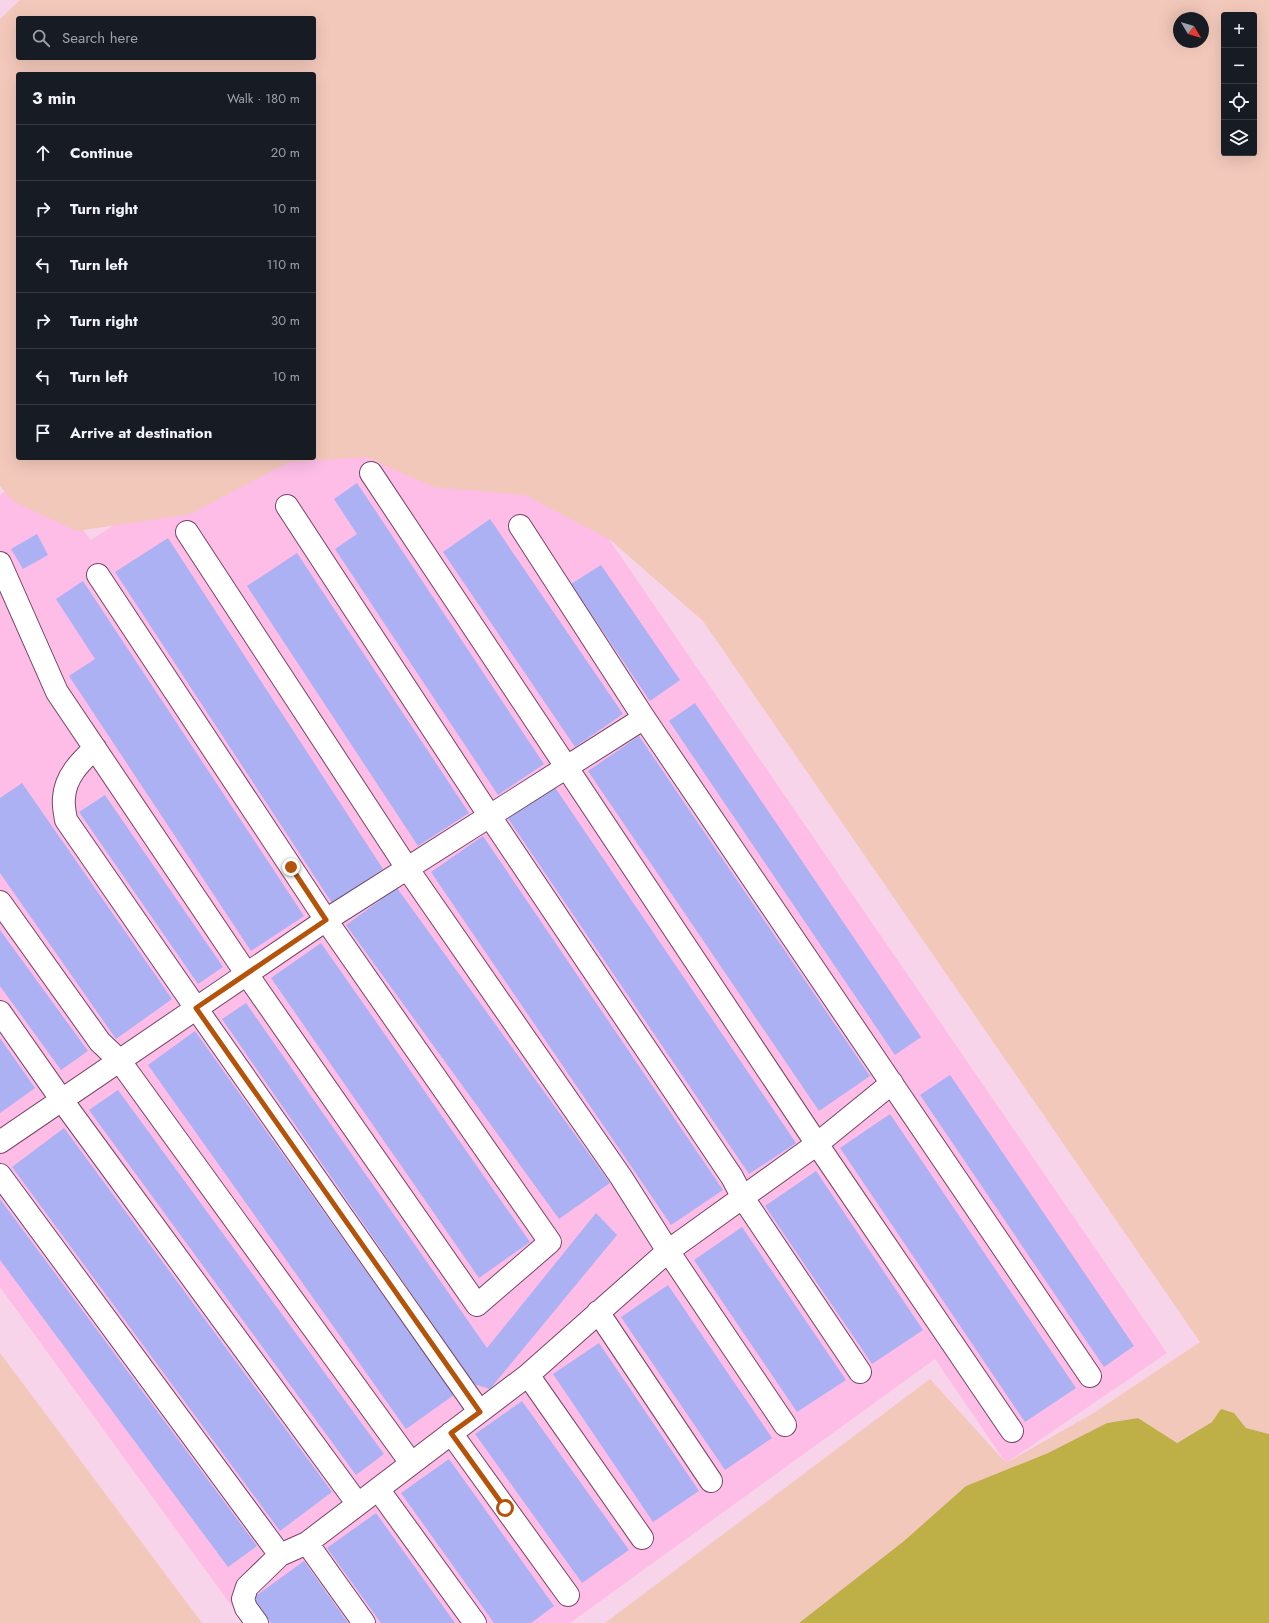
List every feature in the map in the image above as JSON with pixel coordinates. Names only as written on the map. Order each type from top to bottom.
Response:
[{"type":"street","points":[[371,473],[817,1144],[1012,1431]]},
{"type":"street","points":[[287,506],[489,815],[732,1177],[743,1198],[860,1372]]},
{"type":"street","points":[[520,526],[644,718],[1090,1376]]},
{"type":"street","points":[[186,532],[407,868],[621,1177],[668,1251],[785,1425]]},
{"type":"street","points":[[0,562],[57,692],[246,973],[477,1305],[550,1242],[326,920],[98,575]]},
{"type":"street","points":[[0,1142],[246,973],[326,920],[489,815],[644,718]]},
{"type":"street","points":[[95,748],[79,763],[68,781],[64,798],[66,820],[196,1008],[480,1412]]},
{"type":"street","points":[[0,902],[100,1042],[119,1060],[411,1463]]},
{"type":"street","points":[[0,1012],[61,1099],[357,1503]]},
{"type":"street","points":[[256,1623],[246,1608],[243,1599],[248,1587],[280,1555],[307,1543],[357,1503],[378,1489],[480,1412],[528,1374],[668,1251],[817,1144],[892,1083]]},
{"type":"street","points":[[0,1176],[280,1555]]},
{"type":"street","points":[[598,1312],[712,1481]]},
{"type":"street","points":[[528,1374],[642,1538]]},
{"type":"street","points":[[451,1433],[568,1595]]},
{"type":"street","points":[[378,1489],[475,1623]]},
{"type":"street","points":[[307,1543],[364,1623]]},
{"type":"shaded area","points":[[20,0],[1269,0],[1269,1434],[1246,1428],[1234,1413],[1212,1422],[1176,1443],[1138,1418],[1107,1423],[1048,1453],[966,1486],[904,1541],[799,1623],[605,1623],[930,1379],[1006,1463],[1092,1414],[1200,1342],[703,621],[609,539],[525,495],[434,487],[366,457],[289,462],[190,514],[77,531],[14,502],[0,486],[0,19]]},
{"type":"shaded area","points":[[449,306],[1167,1353],[1006,1463],[935,1359],[570,1623],[244,1623],[0,1287],[0,495],[36,470],[91,540],[214,460],[316,460],[316,456]]},
{"type":"shaded area","points":[[0,1353],[202,1623],[0,1623]]},
{"type":"shaded area","points":[[1221,1409],[1234,1413],[1246,1428],[1269,1434],[1269,1623],[799,1623],[904,1541],[966,1486],[1048,1453],[1107,1423],[1138,1418],[1177,1443],[1212,1422]]},
{"type":"building","points":[[357,483],[544,764],[498,795],[335,549],[357,534],[334,499]]},
{"type":"building","points":[[490,519],[623,714],[575,747],[443,552]]},
{"type":"building","points":[[37,534],[48,555],[23,569],[11,549]]},
{"type":"building","points":[[168,538],[383,869],[332,903],[115,572]]},
{"type":"building","points":[[297,553],[469,813],[418,846],[247,586]]},
{"type":"building","points":[[601,565],[680,680],[650,701],[571,584]]},
{"type":"building","points":[[83,581],[304,916],[251,951],[69,676],[95,659],[56,599]]},
{"type":"building","points":[[695,703],[921,1037],[895,1055],[669,721]]},
{"type":"building","points":[[639,736],[870,1076],[819,1111],[588,771]]},
{"type":"building","points":[[22,783],[172,999],[116,1039],[0,873],[0,798]]},
{"type":"building","points":[[554,786],[796,1143],[749,1174],[507,817]]},
{"type":"building","points":[[105,795],[223,967],[198,984],[79,812]]},
{"type":"building","points":[[483,836],[723,1190],[671,1225],[431,872]]},
{"type":"building","points":[[397,888],[610,1183],[559,1219],[346,925]]},
{"type":"building","points":[[0,930],[88,1051],[61,1070],[0,986]]},
{"type":"building","points":[[321,943],[530,1242],[479,1278],[271,978]]},
{"type":"building","points":[[246,1003],[487,1348],[596,1213],[617,1235],[490,1389],[474,1384],[222,1019]]},
{"type":"building","points":[[195,1031],[454,1395],[406,1429],[148,1065]]},
{"type":"building","points":[[0,1038],[35,1088],[0,1113]]},
{"type":"building","points":[[950,1075],[1134,1346],[1104,1367],[920,1095]]},
{"type":"building","points":[[118,1090],[384,1454],[356,1475],[89,1110]]},
{"type":"building","points":[[890,1114],[1076,1388],[1025,1422],[840,1148]]},
{"type":"building","points":[[64,1128],[332,1492],[280,1531],[12,1167]]},
{"type":"building","points":[[816,1171],[923,1330],[872,1364],[765,1206]]},
{"type":"building","points":[[0,1199],[257,1546],[228,1567],[0,1260]]},
{"type":"building","points":[[742,1227],[846,1380],[797,1412],[694,1260]]},
{"type":"building","points":[[668,1285],[772,1438],[725,1470],[621,1317]]},
{"type":"building","points":[[599,1343],[699,1491],[653,1522],[553,1374]]},
{"type":"building","points":[[522,1401],[629,1550],[582,1583],[475,1434]]},
{"type":"building","points":[[449,1459],[554,1606],[531,1623],[494,1623],[401,1493]]},
{"type":"building","points":[[376,1513],[455,1623],[381,1623],[327,1548]]},
{"type":"building","points":[[304,1561],[348,1623],[271,1623],[253,1598]]},
{"type":"route","points":[[291,867],[326,920],[196,1008],[480,1412],[451,1433],[505,1508]]}]
